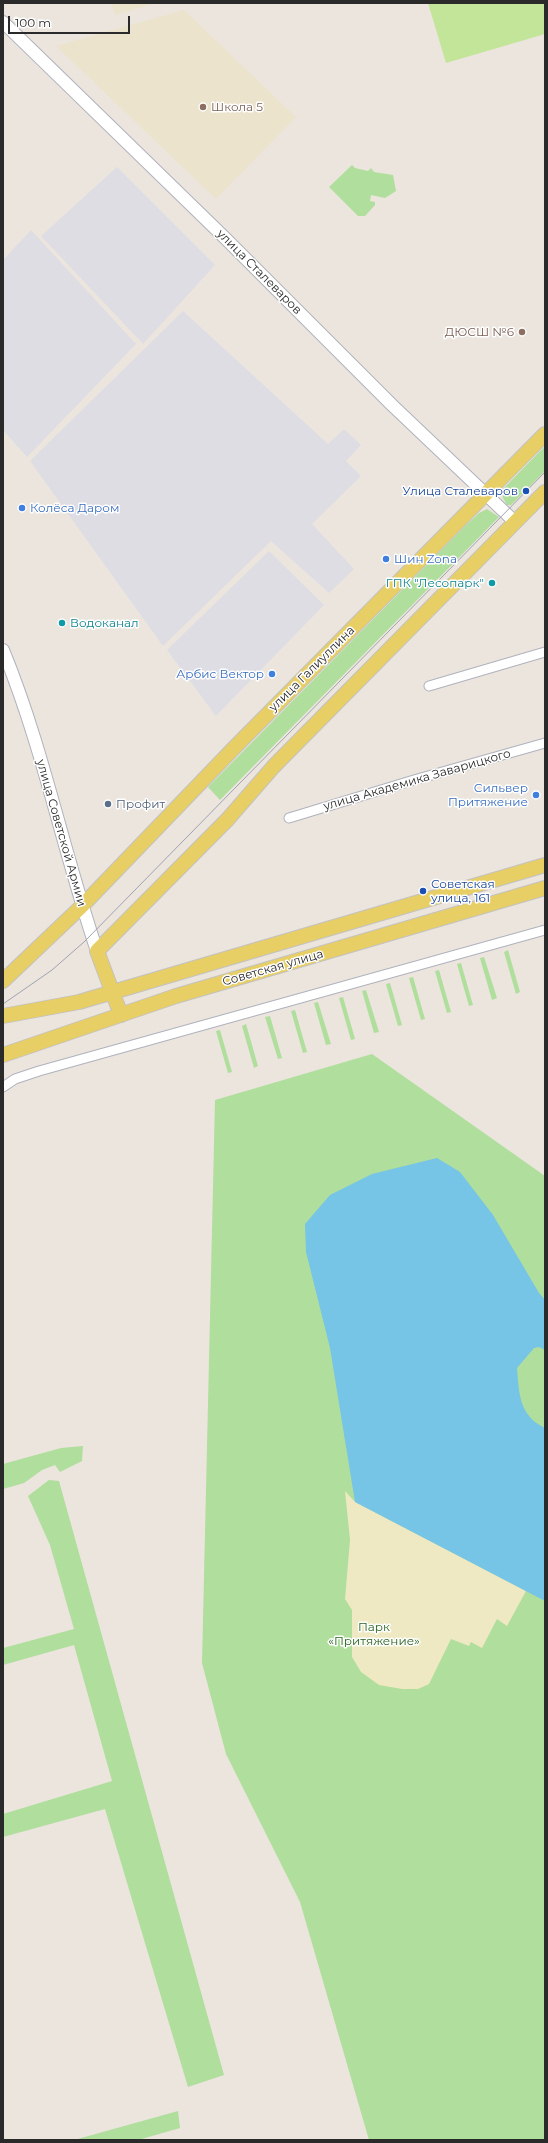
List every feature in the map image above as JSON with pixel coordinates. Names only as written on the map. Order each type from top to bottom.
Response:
[{"type":"main road","name":"улица Сталеваров","points":[[3,22],[231,243],[392,405],[487,493],[515,522]]},
{"type":"main road","name":"улица Галиуллина","points":[[82,906],[266,715],[545,434]]},
{"type":"main road","points":[[97,951],[227,820],[274,766],[545,492]]},
{"type":"main road","name":"улица Советской Армии","points":[[3,650],[22,698],[62,829],[82,906],[121,1015]]},
{"type":"main road","name":"Советская улица","points":[[3,1016],[79,1002],[545,865]]},
{"type":"main road","name":"Советская улица","points":[[3,1055],[176,996],[545,888]]},
{"type":"main road","points":[[3,981],[82,906]]},
{"type":"street","points":[[429,686],[545,652]]},
{"type":"street","name":"улица Академика Заварицкого","points":[[289,818],[414,780],[545,743]]},
{"type":"street","points":[[3,1086],[15,1079],[39,1071],[545,930]]},
{"type":"shaded area","points":[[111,3],[156,3],[115,15]]},
{"type":"shaded area","name":"Школа 5","points":[[184,10],[296,117],[216,199],[56,46]]},
{"type":"shaded area","points":[[117,167],[215,265],[143,344],[41,236]]},
{"type":"shaded area","points":[[31,230],[136,344],[27,457],[3,430],[3,260]]},
{"type":"shaded area","points":[[183,311],[328,444],[344,429],[361,445],[346,461],[361,476],[312,524],[354,569],[329,593],[271,541],[163,646],[30,461]]},
{"type":"shaded area","points":[[269,551],[324,605],[216,716],[167,650]]},
{"type":"green space","points":[[428,3],[545,3],[545,34],[446,63]]},
{"type":"green space","points":[[352,165],[355,168],[368,171],[371,168],[374,172],[393,175],[396,191],[385,198],[371,195],[370,201],[375,202],[375,205],[365,216],[358,216],[329,187]]},
{"type":"green space","points":[[545,446],[545,471],[511,505],[507,505],[503,498],[502,490]]},
{"type":"green space","points":[[487,509],[499,517],[220,800],[208,787],[463,528],[479,513]]},
{"type":"green space","points":[[508,950],[520,992],[516,994],[504,952]]},
{"type":"green space","points":[[484,957],[497,998],[492,1000],[480,958]]},
{"type":"green space","points":[[461,963],[473,1005],[469,1006],[457,964]]},
{"type":"green space","points":[[439,970],[451,1012],[447,1013],[435,971]]},
{"type":"green space","points":[[413,977],[425,1019],[421,1020],[409,978]]},
{"type":"green space","points":[[390,983],[402,1025],[398,1026],[386,984]]},
{"type":"green space","points":[[366,990],[379,1032],[374,1033],[362,991]]},
{"type":"green space","points":[[343,997],[355,1039],[351,1040],[339,998]]},
{"type":"green space","points":[[318,1002],[331,1044],[326,1045],[314,1003]]},
{"type":"green space","points":[[295,1010],[307,1052],[303,1053],[291,1011]]},
{"type":"green space","points":[[270,1016],[282,1058],[278,1059],[265,1017]]},
{"type":"green space","points":[[246,1024],[258,1066],[254,1068],[242,1026]]},
{"type":"green space","points":[[220,1030],[232,1072],[228,1073],[216,1031]]},
{"type":"green space","name":"Парк «Притяжение»","points":[[372,1054],[545,1176],[545,2140],[369,2140],[300,1902],[226,1754],[202,1663],[215,1100]]},
{"type":"green space","points":[[83,1446],[82,1461],[60,1472],[55,1465],[42,1470],[24,1483],[3,1489],[3,1464],[61,1448]]},
{"type":"green space","points":[[49,1480],[59,1481],[224,2075],[188,2087],[105,1809],[3,1837],[3,1814],[112,1781],[74,1645],[3,1665],[3,1648],[74,1629],[50,1545],[28,1496]]},
{"type":"green space","points":[[178,2111],[180,2128],[138,2140],[74,2140]]},
{"type":"sand","points":[[345,1491],[355,1502],[526,1591],[507,1626],[497,1619],[482,1648],[471,1642],[469,1646],[451,1639],[429,1684],[418,1689],[402,1689],[379,1685],[361,1672],[352,1657],[352,1610],[345,1599],[350,1540]]},
{"type":"water","points":[[437,1158],[460,1172],[493,1215],[539,1293],[545,1300],[545,1350],[539,1347],[534,1348],[517,1368],[520,1395],[525,1410],[536,1423],[545,1428],[545,1601],[355,1502],[330,1348],[306,1252],[305,1224],[330,1195],[372,1174]]},
{"type":"tram line","points":[[3,1004],[52,970],[84,942],[545,472]]},
{"type":"place","name":"Школа 5","points":[[203,107]]},
{"type":"place","name":"ДЮСШ №6","points":[[522,332]]},
{"type":"place","name":"Улица Сталеваров","points":[[526,491]]},
{"type":"place","name":"Колёса Даром","points":[[22,508]]},
{"type":"place","name":"Шин Zona","points":[[386,559]]},
{"type":"place","name":"ГПК \"Лесопарк\"","points":[[492,583]]},
{"type":"place","name":"Водоканал","points":[[62,623]]},
{"type":"place","name":"Арбис Вектор","points":[[272,674]]},
{"type":"place","name":"Сильвер Притяжение","points":[[536,795]]},
{"type":"place","name":"Профит","points":[[108,804]]},
{"type":"place","name":"Советская улица, 161","points":[[423,891]]}]
